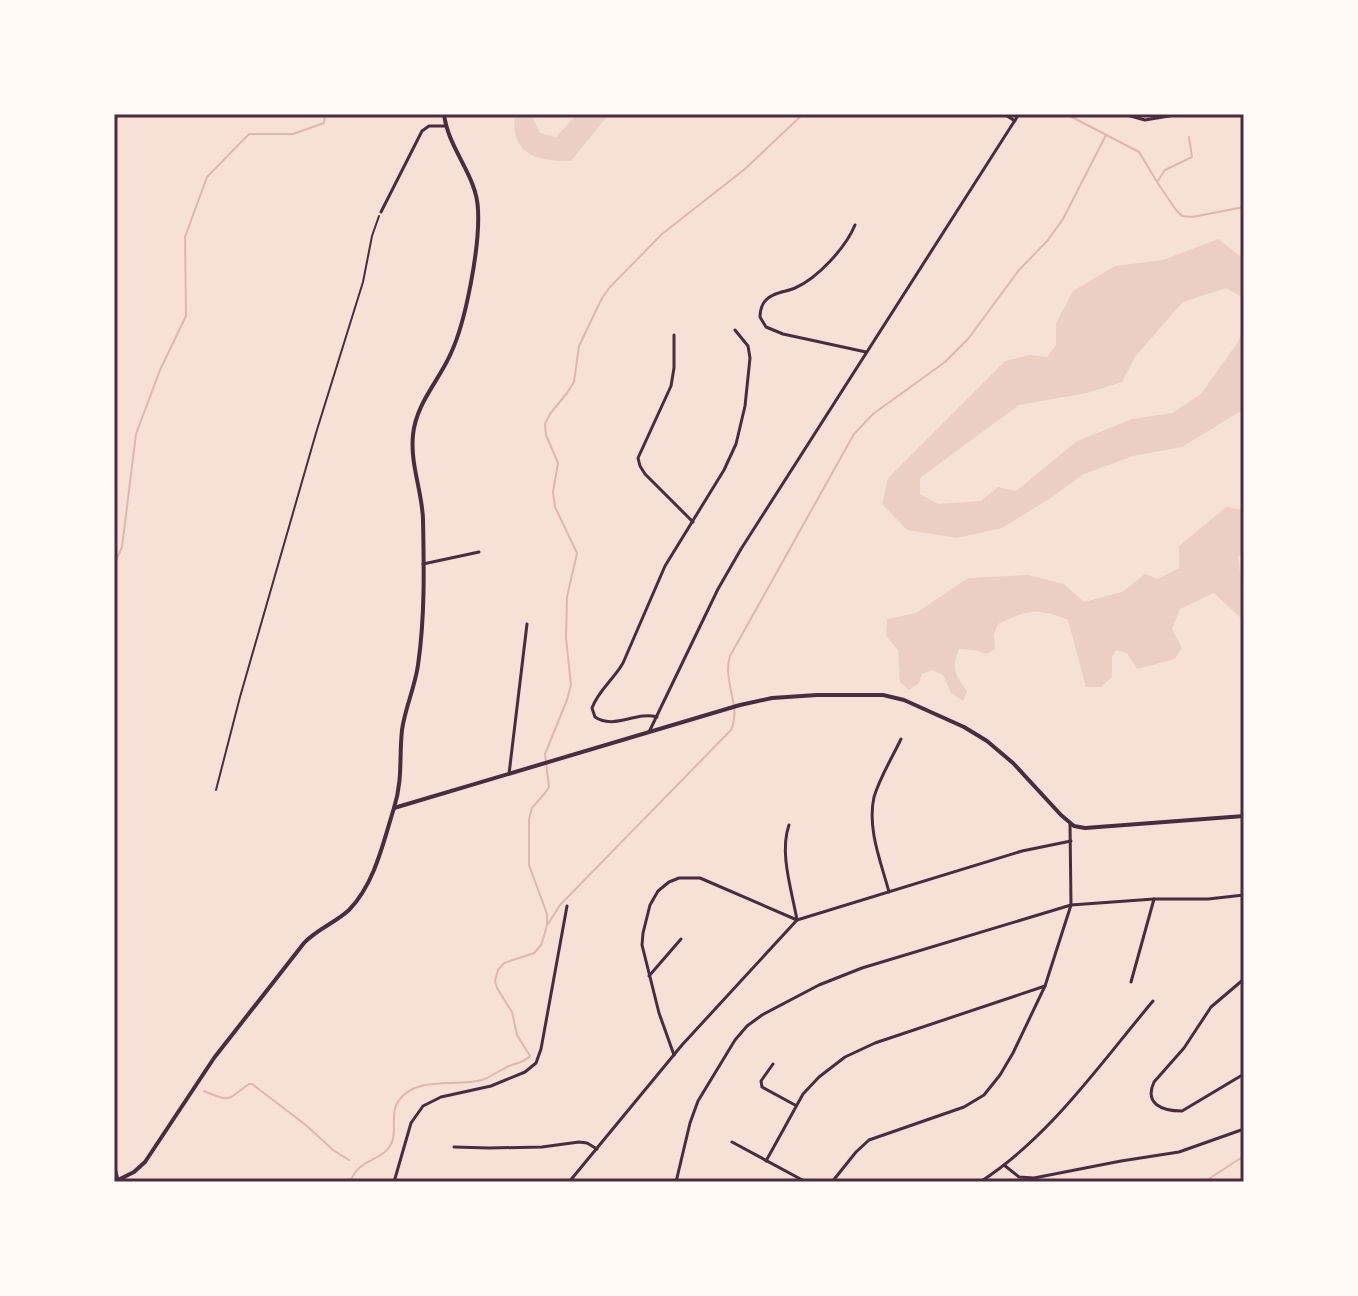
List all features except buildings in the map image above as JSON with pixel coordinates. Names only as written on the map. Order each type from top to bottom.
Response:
[{"type":"street","points":[[114,1166],[118,1181],[145,1162],[214,1058],[304,943],[346,912],[358,898],[372,875],[394,808],[401,776],[403,727],[420,651],[422,516],[414,467],[414,430],[422,402],[455,342],[470,280],[479,220],[474,187],[446,126],[444,114]]},
{"type":"street","points":[[1004,114],[1015,121]]},
{"type":"street","points":[[649,732],[736,556],[1019,114]]},
{"type":"street","points":[[1123,114],[1145,120],[1181,114]]},
{"type":"street","points":[[381,212],[420,133],[429,126],[446,126]]},
{"type":"street","points":[[855,225],[847,240],[819,271],[802,284],[768,298],[761,307],[760,317],[766,327],[783,334],[866,352]]},
{"type":"street","points":[[657,717],[644,715],[604,722],[595,717],[592,708],[623,663],[661,573],[736,444],[749,385],[750,352],[735,330]]},
{"type":"street","points":[[674,335],[671,386],[638,461],[645,474],[693,522]]},
{"type":"street","points":[[423,564],[479,552]]},
{"type":"street","points":[[509,774],[527,624]]},
{"type":"street","points":[[394,808],[740,705],[817,695],[883,695],[901,699],[964,727],[991,744],[1070,824],[1085,828],[1244,816]]},
{"type":"street","points":[[889,892],[874,833],[872,812],[881,780],[901,739]]},
{"type":"street","points":[[832,1182],[871,1139],[975,1102],[1000,1075],[1045,986],[1071,905],[1070,824]]},
{"type":"street","points":[[789,825],[785,856],[797,920]]},
{"type":"street","points":[[569,1182],[674,1055],[797,920],[1022,851],[1071,841]]},
{"type":"street","points":[[674,1055],[661,1022],[642,941],[650,905],[658,891],[674,880],[689,877],[707,880],[797,920]]},
{"type":"street","points":[[676,1182],[698,1101],[735,1040],[758,1018],[819,985],[851,972],[1071,905],[1244,895]]},
{"type":"street","points":[[1131,982],[1154,899]]},
{"type":"street","points":[[395,1181],[411,1123],[423,1106],[446,1095],[502,1082],[536,1063],[567,906]]},
{"type":"street","points":[[649,976],[681,939]]},
{"type":"street","points":[[1244,979],[1211,1007],[1182,1051],[1156,1080],[1150,1093],[1158,1106],[1182,1111],[1244,1074]]},
{"type":"street","points":[[766,1161],[805,1091],[819,1077],[858,1050],[1045,986]]},
{"type":"street","points":[[980,1182],[1026,1146],[1074,1096],[1153,1001]]},
{"type":"street","points":[[773,1064],[761,1081],[762,1087],[795,1105]]},
{"type":"street","points":[[1004,1165],[1019,1177],[1034,1178],[1179,1152],[1244,1129]]},
{"type":"street","points":[[454,1147],[542,1147],[582,1142],[597,1149]]},
{"type":"street","points":[[732,1142],[806,1182]]},
{"type":"path","points":[[216,790],[244,682],[381,212]]},
{"type":"shaded area","points":[[515,114],[531,114],[540,133],[556,137],[577,114],[609,114],[571,161],[547,160],[528,153],[516,138]]},
{"type":"shaded area","points":[[1218,239],[1244,259],[1244,305],[1240,296],[1226,288],[1183,302],[1135,357],[1122,382],[1087,393],[1019,405],[920,478],[920,494],[938,504],[981,501],[998,487],[1016,491],[1077,441],[1132,419],[1172,413],[1201,394],[1238,342],[1244,326],[1244,409],[1182,447],[1133,456],[1084,474],[1002,528],[957,538],[907,530],[882,504],[888,478],[1005,361],[1030,355],[1047,357],[1056,345],[1056,323],[1073,291],[1115,266],[1163,260]]},
{"type":"shaded area","points":[[1226,507],[1244,510],[1244,552],[1238,557],[1244,583],[1244,621],[1214,593],[1180,609],[1172,629],[1182,648],[1175,659],[1137,669],[1127,653],[1116,650],[1112,657],[1112,677],[1101,687],[1086,687],[1068,620],[1048,613],[1032,612],[998,624],[994,635],[995,649],[987,654],[959,649],[955,667],[967,691],[963,701],[951,693],[943,675],[932,670],[922,674],[919,683],[909,690],[900,682],[898,650],[886,636],[887,619],[916,613],[968,578],[1028,575],[1064,584],[1084,602],[1122,592],[1145,574],[1158,579],[1179,568],[1179,546]]},
{"type":"waterway","points":[[114,565],[122,547],[136,434],[160,370],[186,316],[185,237],[207,177],[249,134],[293,134],[324,123],[325,114]]},
{"type":"waterway","points":[[350,1182],[359,1168],[390,1146],[394,1135],[396,1104],[408,1092],[427,1085],[482,1080],[530,1056],[517,1035],[512,1012],[495,981],[504,963],[534,953],[545,933],[547,914],[529,865],[529,819],[532,808],[549,787],[545,754],[571,685],[566,638],[567,597],[577,553],[555,507],[553,492],[558,463],[546,435],[545,424],[574,382],[579,346],[610,287],[662,234],[745,169],[803,114]]},
{"type":"waterway","points":[[1066,114],[1139,152],[1182,216],[1192,217],[1244,207]]},
{"type":"waterway","points":[[548,924],[560,905],[731,730],[734,712],[728,675],[730,656],[854,434],[873,414],[945,362],[968,339],[1019,270],[1063,219],[1106,135]]},
{"type":"waterway","points":[[1157,182],[1165,170],[1192,157],[1189,137]]},
{"type":"waterway","points":[[204,1091],[228,1098],[252,1084],[349,1160]]},
{"type":"waterway","points":[[1204,1182],[1244,1156]]}]
